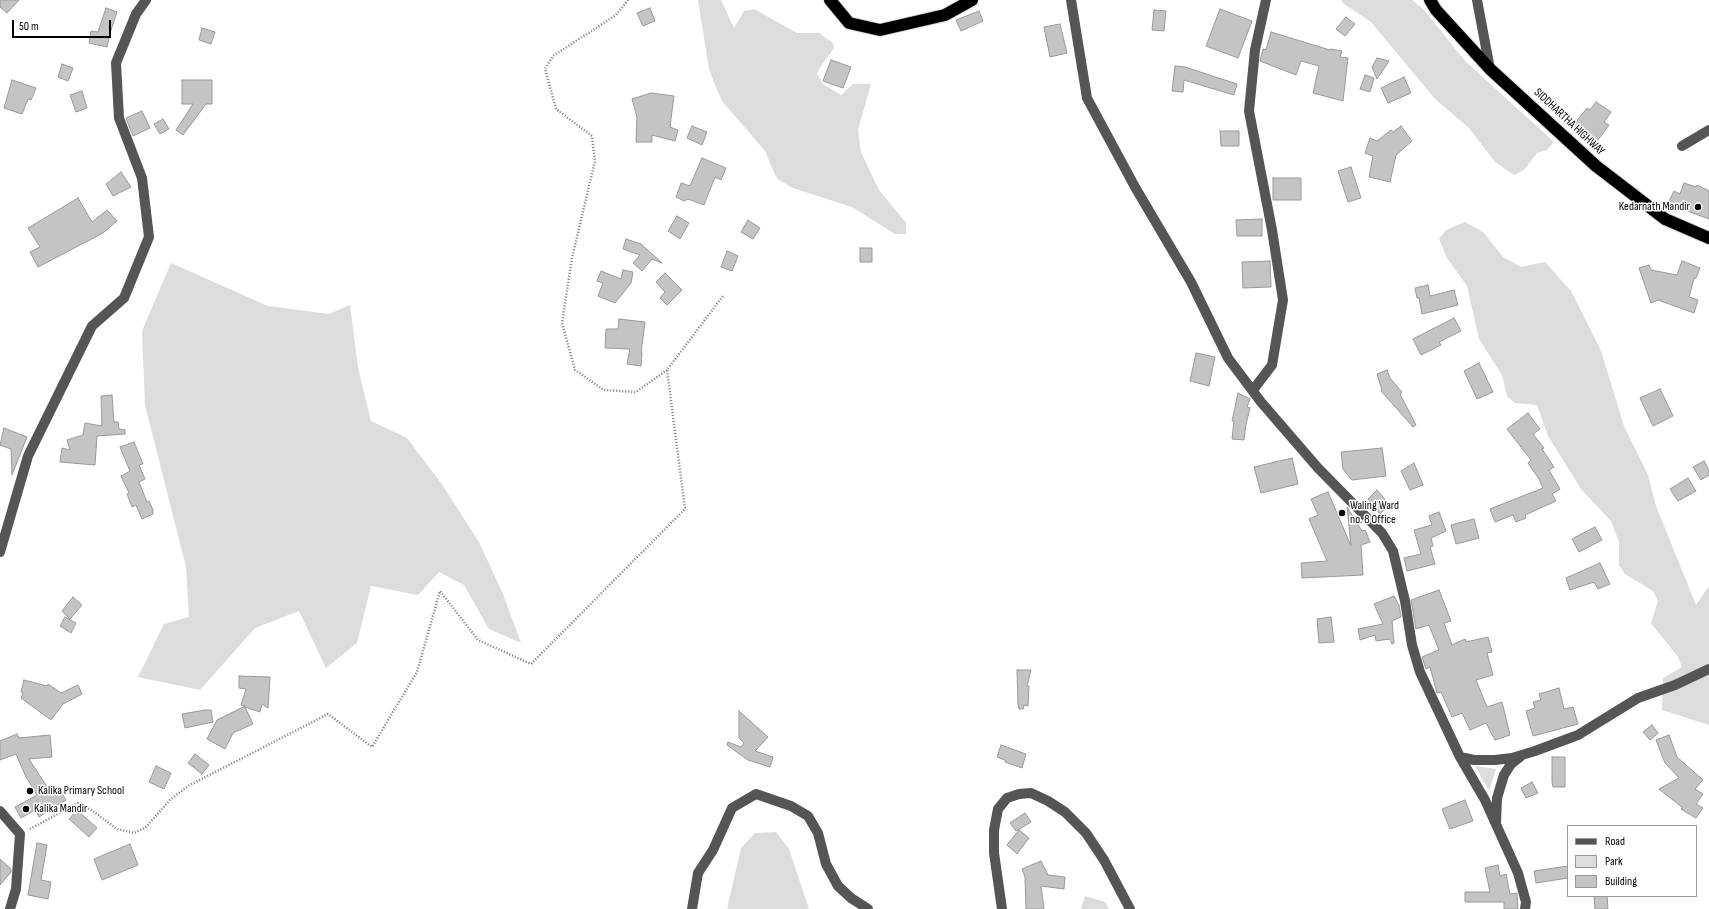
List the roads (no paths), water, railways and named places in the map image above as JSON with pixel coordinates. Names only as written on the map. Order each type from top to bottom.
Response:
[{"type":"highway","points":[[830,0],[850,23],[880,30],[945,15],[972,0]]},
{"type":"highway","name":"SIDDHARTHA HIGHWAY","points":[[1430,0],[1436,10],[1490,69],[1596,166],[1665,220],[1709,238]]},
{"type":"street","points":[[0,552],[28,456],[92,326],[124,298],[149,237],[142,178],[119,118],[116,63],[136,14],[146,0]]},
{"type":"street","points":[[1071,0],[1087,98],[1135,187],[1191,282],[1228,358],[1318,468],[1382,533],[1393,551],[1405,601],[1412,646],[1420,672],[1460,757],[1485,800],[1518,873],[1526,902],[1525,909]]},
{"type":"street","points":[[1253,390],[1272,365],[1283,300],[1272,230],[1249,111],[1255,50],[1266,0]]},
{"type":"street","points":[[1477,0],[1490,69]]},
{"type":"street","points":[[1682,146],[1709,130]]},
{"type":"street","points":[[1460,757],[1484,760],[1512,758],[1525,754],[1578,735],[1638,698],[1709,669]]},
{"type":"street","points":[[1496,825],[1497,798],[1504,776],[1511,764],[1525,754]]},
{"type":"street","points":[[1002,909],[994,853],[994,830],[998,809],[1007,798],[1019,794],[1031,793],[1048,801],[1065,812],[1086,832],[1104,860],[1130,909]]},
{"type":"street","points":[[692,909],[698,873],[713,850],[732,808],[756,794],[791,806],[808,816],[818,833],[826,864],[838,886],[851,898],[868,909]]},
{"type":"street","points":[[0,811],[20,834],[16,890],[10,909]]},
{"type":"place","name":"Kedarnath Mandir","points":[[1698,207]]},
{"type":"place","name":"Waling Ward no. 8 Office","points":[[1342,513]]},
{"type":"place","name":"Kalika Primary School","points":[[30,791]]},
{"type":"place","name":"Kalika Mandir","points":[[26,809]]}]
